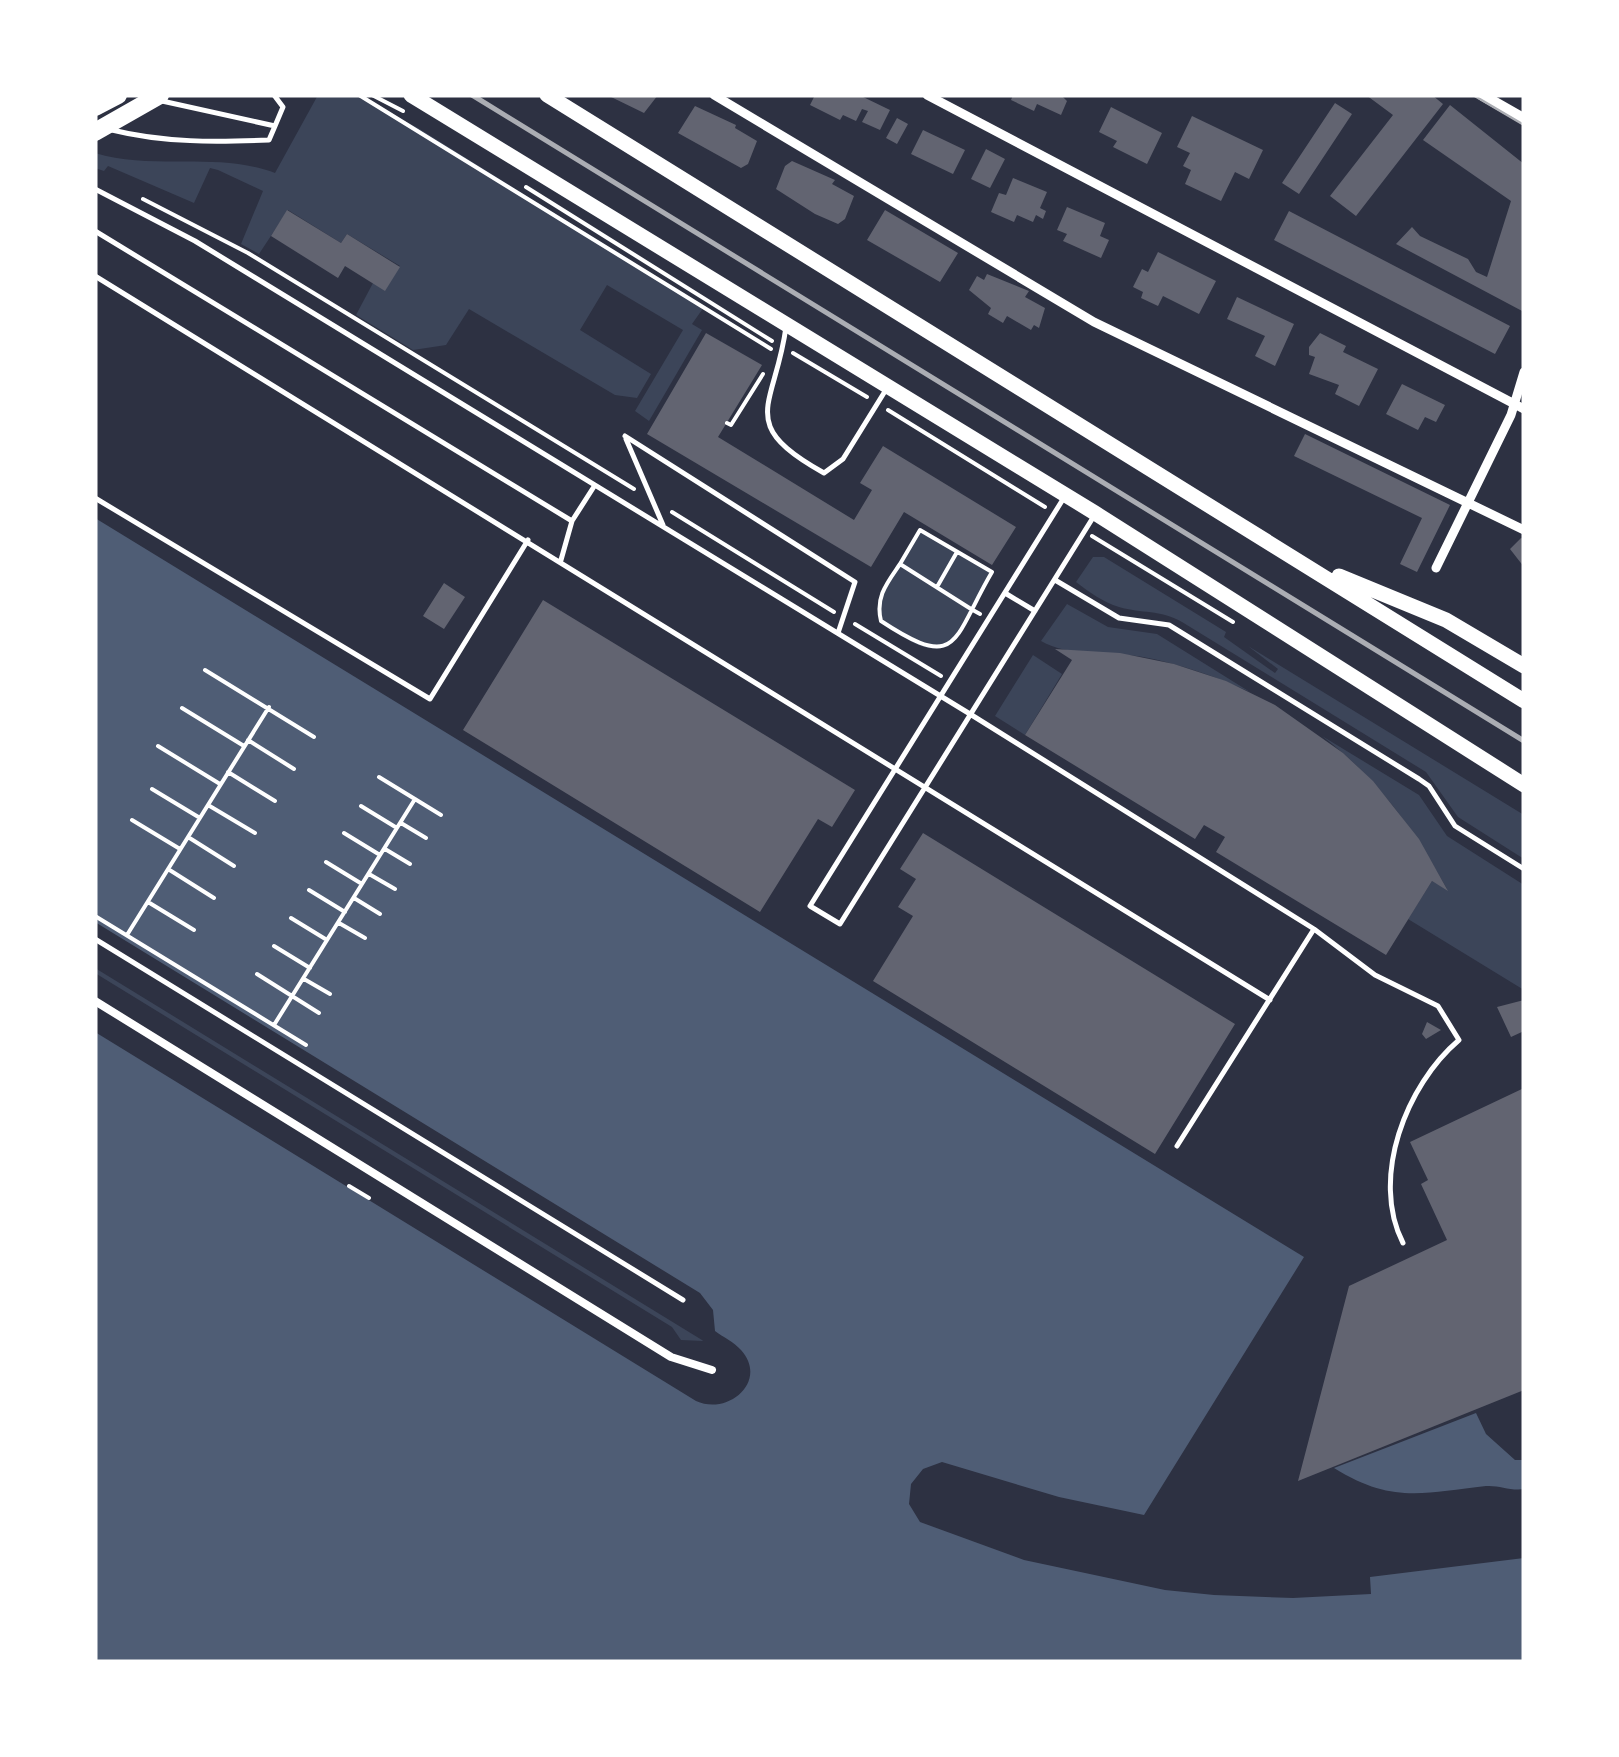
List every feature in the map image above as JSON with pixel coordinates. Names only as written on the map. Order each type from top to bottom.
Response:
[{"type":"highway","points":[[95,109],[118,95]]},
{"type":"highway","points":[[95,129],[160,95]]},
{"type":"main road","points":[[411,95],[1095,513],[1524,785]]},
{"type":"main road","points":[[548,95],[1524,701]]},
{"type":"main road","points":[[1297,558],[1446,620],[1524,666]]},
{"type":"street","points":[[714,95],[1094,322],[1524,530]]},
{"type":"street","points":[[928,95],[1519,407]]},
{"type":"street","points":[[1482,95],[1524,118]]},
{"type":"street","points":[[1436,568],[1519,407],[1524,372]]},
{"type":"street","points":[[95,1001],[668,1356],[712,1370]]},
{"type":"lane","points":[[95,109],[110,95]]},
{"type":"lane","points":[[139,95],[275,126]]},
{"type":"lane","points":[[95,129],[150,140],[269,140],[283,107],[274,95]]},
{"type":"lane","points":[[95,189],[196,241],[970,714],[1314,929],[1375,975],[1438,1006],[1458,1040],[1423,1078],[1412,1099],[1391,1173],[1393,1223],[1403,1242]]},
{"type":"lane","points":[[95,231],[572,521]]},
{"type":"lane","points":[[95,276],[1270,1000]]},
{"type":"lane","points":[[787,324],[766,422],[777,444],[799,459],[824,473],[843,459],[888,386]]},
{"type":"lane","points":[[664,527],[624,436],[856,582],[838,633]]},
{"type":"lane","points":[[561,560],[572,521],[595,484]]},
{"type":"lane","points":[[1065,495],[810,906],[840,924],[1095,513]]},
{"type":"lane","points":[[95,498],[430,699],[528,540]]},
{"type":"lane","points":[[1055,580],[1119,618],[1169,625],[1402,768],[1429,786],[1455,826],[1524,869]]},
{"type":"lane","points":[[1005,593],[1035,612]]},
{"type":"lane","points":[[1177,1146],[1314,929]]},
{"type":"lane","points":[[95,939],[682,1300]]},
{"type":"path","points":[[359,95],[771,349]]},
{"type":"path","points":[[372,95],[406,112]]},
{"type":"path","points":[[523,185],[1054,512]]},
{"type":"path","points":[[136,196],[248,252],[950,682]]},
{"type":"path","points":[[727,423],[732,425],[768,366],[772,341]]},
{"type":"path","points":[[920,530],[992,572],[949,646],[938,650],[920,647],[881,621],[882,592],[900,564],[920,530]]},
{"type":"path","points":[[936,587],[957,551]]},
{"type":"path","points":[[900,564],[989,620]]},
{"type":"path","points":[[205,670],[314,737]]},
{"type":"path","points":[[127,935],[269,707]]},
{"type":"path","points":[[182,708],[294,769]]},
{"type":"path","points":[[158,746],[220,784]]},
{"type":"path","points":[[228,772],[275,801]]},
{"type":"path","points":[[379,777],[441,815]]},
{"type":"path","points":[[152,788],[200,818]]},
{"type":"path","points":[[274,1025],[414,799]]},
{"type":"path","points":[[208,804],[255,833]]},
{"type":"path","points":[[361,806],[426,838]]},
{"type":"path","points":[[132,820],[180,850]]},
{"type":"path","points":[[344,834],[380,856]]},
{"type":"path","points":[[188,837],[234,866]]},
{"type":"path","points":[[384,848],[410,864]]},
{"type":"path","points":[[326,862],[362,884]]},
{"type":"path","points":[[168,869],[214,898]]},
{"type":"path","points":[[368,874],[395,890]]},
{"type":"path","points":[[309,890],[345,912]]},
{"type":"path","points":[[354,898],[380,914]]},
{"type":"path","points":[[148,902],[194,930]]},
{"type":"path","points":[[95,916],[306,1045]]},
{"type":"path","points":[[291,918],[327,940]]},
{"type":"path","points":[[338,922],[365,938]]},
{"type":"path","points":[[274,946],[310,968]]},
{"type":"path","points":[[256,974],[319,1012]]},
{"type":"path","points":[[304,978],[330,994]]},
{"type":"path","points":[[349,1186],[369,1198]]},
{"type":"shaded area","points":[[318,95],[354,95],[418,128],[704,307],[692,324],[702,330],[649,421],[635,411],[683,330],[607,285],[580,330],[651,374],[637,398],[615,395],[469,309],[446,345],[413,350],[356,315],[373,283],[400,266],[347,234],[341,243],[288,210],[259,254],[241,244],[263,191],[218,170],[210,168],[194,203],[108,166],[104,171],[95,168],[95,153],[140,161],[230,163],[275,173]]},
{"type":"shaded area","points":[[95,518],[1304,1257],[1144,1515],[1059,1497],[942,1462],[923,1469],[911,1484],[909,1504],[920,1522],[1024,1560],[1165,1590],[1214,1595],[1293,1598],[1371,1594],[1370,1577],[1524,1558],[1524,1662],[95,1662],[95,1032],[696,1401],[720,1404],[732,1400],[748,1384],[750,1373],[741,1350],[715,1331],[713,1310],[700,1293],[95,922]]},
{"type":"shaded area","points":[[920,530],[992,572],[949,646],[922,646],[881,621],[881,592]]},
{"type":"shaded area","points":[[1093,557],[1104,557],[1226,632],[1224,637],[1275,673],[1278,669],[1248,646],[1524,815],[1524,859],[1458,817],[1426,772],[1182,622],[1166,615],[1119,607],[1076,582]]},
{"type":"shaded area","points":[[1067,604],[1108,627],[1157,634],[1250,692],[1170,663],[1064,649],[1041,641]]},
{"type":"shaded area","points":[[1033,655],[1062,674],[1025,735],[995,716]]},
{"type":"shaded area","points":[[1322,736],[1419,795],[1447,836],[1524,885],[1524,990],[1408,919],[1432,881],[1447,889],[1393,806],[1360,769]]},
{"type":"shaded area","points":[[95,968],[703,1341],[681,1340],[672,1327],[95,973]]},
{"type":"shaded area","points":[[1476,1413],[1486,1434],[1515,1460],[1524,1460],[1524,1489],[1486,1486],[1408,1493],[1373,1487],[1334,1468]]},
{"type":"building","points":[[607,95],[658,95],[644,113]]},
{"type":"building","points":[[815,95],[859,95],[890,110],[880,130],[862,122],[868,111],[862,109],[856,121],[843,115],[840,120],[810,105]]},
{"type":"building","points":[[1013,95],[1061,95],[1067,101],[1061,115],[1037,104],[1034,111],[1011,100]]},
{"type":"building","points":[[1366,95],[1432,95],[1443,104],[1356,216],[1330,196],[1393,115]]},
{"type":"building","points":[[1335,103],[1352,114],[1299,194],[1282,183]]},
{"type":"building","points":[[1450,105],[1524,164],[1524,312],[1396,244],[1412,227],[1420,236],[1468,259],[1476,272],[1487,277],[1511,201],[1423,140]]},
{"type":"building","points":[[695,106],[736,125],[757,141],[748,164],[741,168],[678,133]]},
{"type":"building","points":[[1111,107],[1162,133],[1147,164],[1113,147],[1117,141],[1099,132]]},
{"type":"building","points":[[1192,116],[1263,150],[1249,179],[1235,172],[1221,201],[1185,184],[1191,170],[1183,166],[1190,153],[1177,147]]},
{"type":"building","points":[[897,118],[908,124],[897,144],[886,138]]},
{"type":"building","points":[[923,130],[965,150],[953,174],[911,154]]},
{"type":"building","points":[[986,149],[1005,159],[990,188],[971,179]]},
{"type":"building","points":[[792,161],[835,180],[832,184],[854,196],[845,219],[838,224],[815,214],[776,189],[785,166]]},
{"type":"building","points":[[1013,178],[1047,192],[1040,208],[1046,211],[1043,219],[1036,215],[1033,222],[1017,215],[1014,222],[991,212],[999,193],[1006,195]]},
{"type":"building","points":[[1067,207],[1105,223],[1100,236],[1109,240],[1101,258],[1063,241],[1067,234],[1057,230]]},
{"type":"building","points":[[287,210],[341,243],[347,234],[400,267],[385,291],[345,266],[338,278],[271,236]]},
{"type":"building","points":[[885,210],[958,253],[940,282],[867,240]]},
{"type":"building","points":[[1289,211],[1510,326],[1495,354],[1274,240]]},
{"type":"building","points":[[1158,252],[1216,281],[1199,314],[1163,296],[1158,306],[1141,298],[1143,292],[1133,287],[1142,269],[1148,272]]},
{"type":"building","points":[[987,274],[1029,291],[1025,297],[1045,308],[1039,328],[1034,325],[1031,330],[1007,316],[1003,323],[988,314],[991,308],[969,290],[977,276],[984,280]]},
{"type":"building","points":[[1237,297],[1294,324],[1275,366],[1255,356],[1265,336],[1227,319]]},
{"type":"building","points":[[706,333],[762,365],[718,437],[854,520],[872,490],[860,483],[883,446],[1016,527],[992,565],[904,512],[871,567],[647,434]]},
{"type":"building","points":[[1320,333],[1346,346],[1343,352],[1378,369],[1359,406],[1335,394],[1339,385],[1309,374],[1315,357],[1309,355],[1309,347]]},
{"type":"building","points":[[1402,384],[1445,405],[1436,422],[1425,417],[1418,430],[1386,414]]},
{"type":"building","points":[[1305,434],[1450,505],[1417,572],[1400,564],[1422,518],[1294,456]]},
{"type":"building","points":[[1524,539],[1524,567],[1510,549]]},
{"type":"building","points":[[444,583],[465,597],[444,629],[423,616]]},
{"type":"building","points":[[543,600],[855,790],[832,827],[818,819],[760,912],[463,730]]},
{"type":"building","points":[[1055,649],[1120,653],[1174,664],[1226,681],[1275,705],[1343,753],[1373,781],[1419,839],[1448,891],[1432,881],[1386,955],[1216,852],[1225,837],[1204,825],[1195,839],[1025,735],[1072,660]]},
{"type":"building","points":[[923,833],[1235,1024],[1155,1154],[873,981],[913,916],[898,907],[916,879],[900,869]]},
{"type":"building","points":[[1524,1000],[1524,1031],[1511,1037],[1497,1007]]},
{"type":"building","points":[[1427,1022],[1441,1030],[1426,1039],[1422,1034]]},
{"type":"building","points":[[1524,1088],[1524,1390],[1298,1481],[1349,1286],[1447,1240],[1421,1184],[1428,1180],[1410,1142]]},
{"type":"tram line","points":[[1473,95],[1524,125]]},
{"type":"railway","points":[[472,95],[1524,741]]}]
